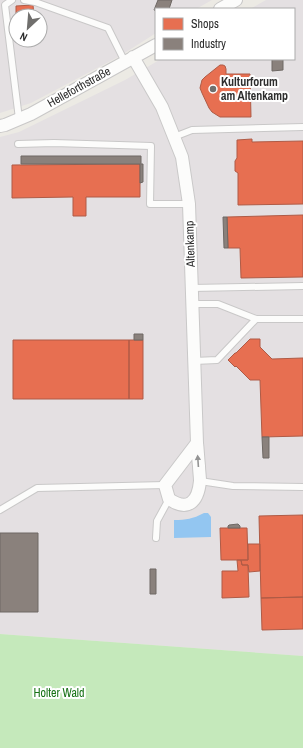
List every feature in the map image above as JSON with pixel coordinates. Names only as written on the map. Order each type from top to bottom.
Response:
[{"type":"street","points":[[222,8],[236,0]]},
{"type":"street","name":"Helleforthstraße","points":[[0,126],[32,114],[155,46]]},
{"type":"street","name":"Altenkamp","points":[[129,60],[162,107],[182,157],[189,204],[197,443],[200,481],[197,494],[192,502],[184,506],[169,499]]},
{"type":"street","points":[[169,499],[165,485],[197,443]]},
{"type":"lane","points":[[12,0],[4,5],[19,119]]},
{"type":"lane","points":[[24,0],[35,2],[108,28],[129,60]]},
{"type":"lane","points":[[174,136],[192,130],[303,127]]},
{"type":"lane","points":[[18,144],[151,146],[150,204],[189,204]]},
{"type":"lane","points":[[192,288],[303,286]]},
{"type":"lane","points":[[192,304],[218,304],[256,319],[303,319]]},
{"type":"lane","points":[[194,361],[217,360],[256,319]]},
{"type":"lane","points":[[200,481],[233,486],[303,487]]},
{"type":"lane","points":[[0,510],[36,488],[165,485]]},
{"type":"lane","points":[[156,538],[158,521],[169,499]]},
{"type":"shaded area","points":[[0,0],[212,0],[198,8],[155,8],[155,34],[120,56],[31,103],[0,113]]},
{"type":"shaded area","points":[[266,0],[303,0],[303,656],[0,634],[0,137],[19,132],[125,80],[159,60],[295,60],[295,8],[252,8]]},
{"type":"green space","name":"Holter Wald","points":[[0,634],[303,656],[303,748],[0,748]]},
{"type":"water","points":[[204,513],[208,513],[211,517],[211,537],[174,538],[174,520],[189,519]]},
{"type":"building: Shops","points":[[33,5],[33,8],[16,8],[16,6]]},
{"type":"building: Shops","points":[[220,65],[225,66],[226,74],[250,74],[251,117],[220,117],[209,108],[200,88],[202,80]]},
{"type":"building: Shops","points":[[252,139],[252,142],[303,141],[303,204],[238,205],[238,173],[235,171],[237,140]]},
{"type":"building: Shops","points":[[140,164],[140,197],[86,197],[86,216],[73,216],[73,197],[12,198],[12,165]]},
{"type":"building: Shops","points":[[303,215],[303,277],[241,278],[240,248],[228,248],[227,217]]},
{"type":"building: Shops","points":[[250,339],[260,339],[260,347],[272,359],[303,358],[303,436],[262,437],[260,380],[250,380],[228,360]]},
{"type":"building: Shops","points":[[13,340],[129,340],[129,399],[13,399]]},
{"type":"building: Shops","points":[[129,340],[143,340],[143,399],[129,399]]},
{"type":"building: Shops","points":[[303,515],[303,597],[261,598],[259,516]]},
{"type":"building: Shops","points":[[220,528],[247,528],[248,560],[221,560]]},
{"type":"building: Shops","points":[[248,544],[260,544],[260,571],[249,572],[248,565],[242,565],[241,560],[248,560]]},
{"type":"building: Shops","points":[[237,560],[241,560],[242,565],[248,565],[249,597],[222,598],[222,571],[238,571]]},
{"type":"building: Shops","points":[[303,597],[303,629],[262,630],[261,598]]},
{"type":"building: Industry","points":[[158,0],[172,0],[169,8],[155,8],[154,10]]},
{"type":"building: Industry","points":[[272,60],[283,60],[283,70],[272,71]]},
{"type":"building: Industry","points":[[21,156],[141,156],[141,164],[143,164],[143,182],[140,183],[140,164],[21,164]]},
{"type":"building: Industry","points":[[223,217],[227,217],[228,248],[224,248]]},
{"type":"building: Industry","points":[[134,334],[143,334],[143,340],[134,340]]},
{"type":"building: Industry","points":[[262,437],[269,437],[269,458],[263,458]]},
{"type":"building: Industry","points":[[238,524],[240,528],[228,528],[229,525]]},
{"type":"building: Industry","points":[[0,533],[38,533],[38,612],[0,612]]},
{"type":"building: Industry","points":[[150,569],[156,569],[156,594],[150,594]]},
{"type":"place","name":"Kulturforum am Altenkamp","points":[[213,89]]}]
